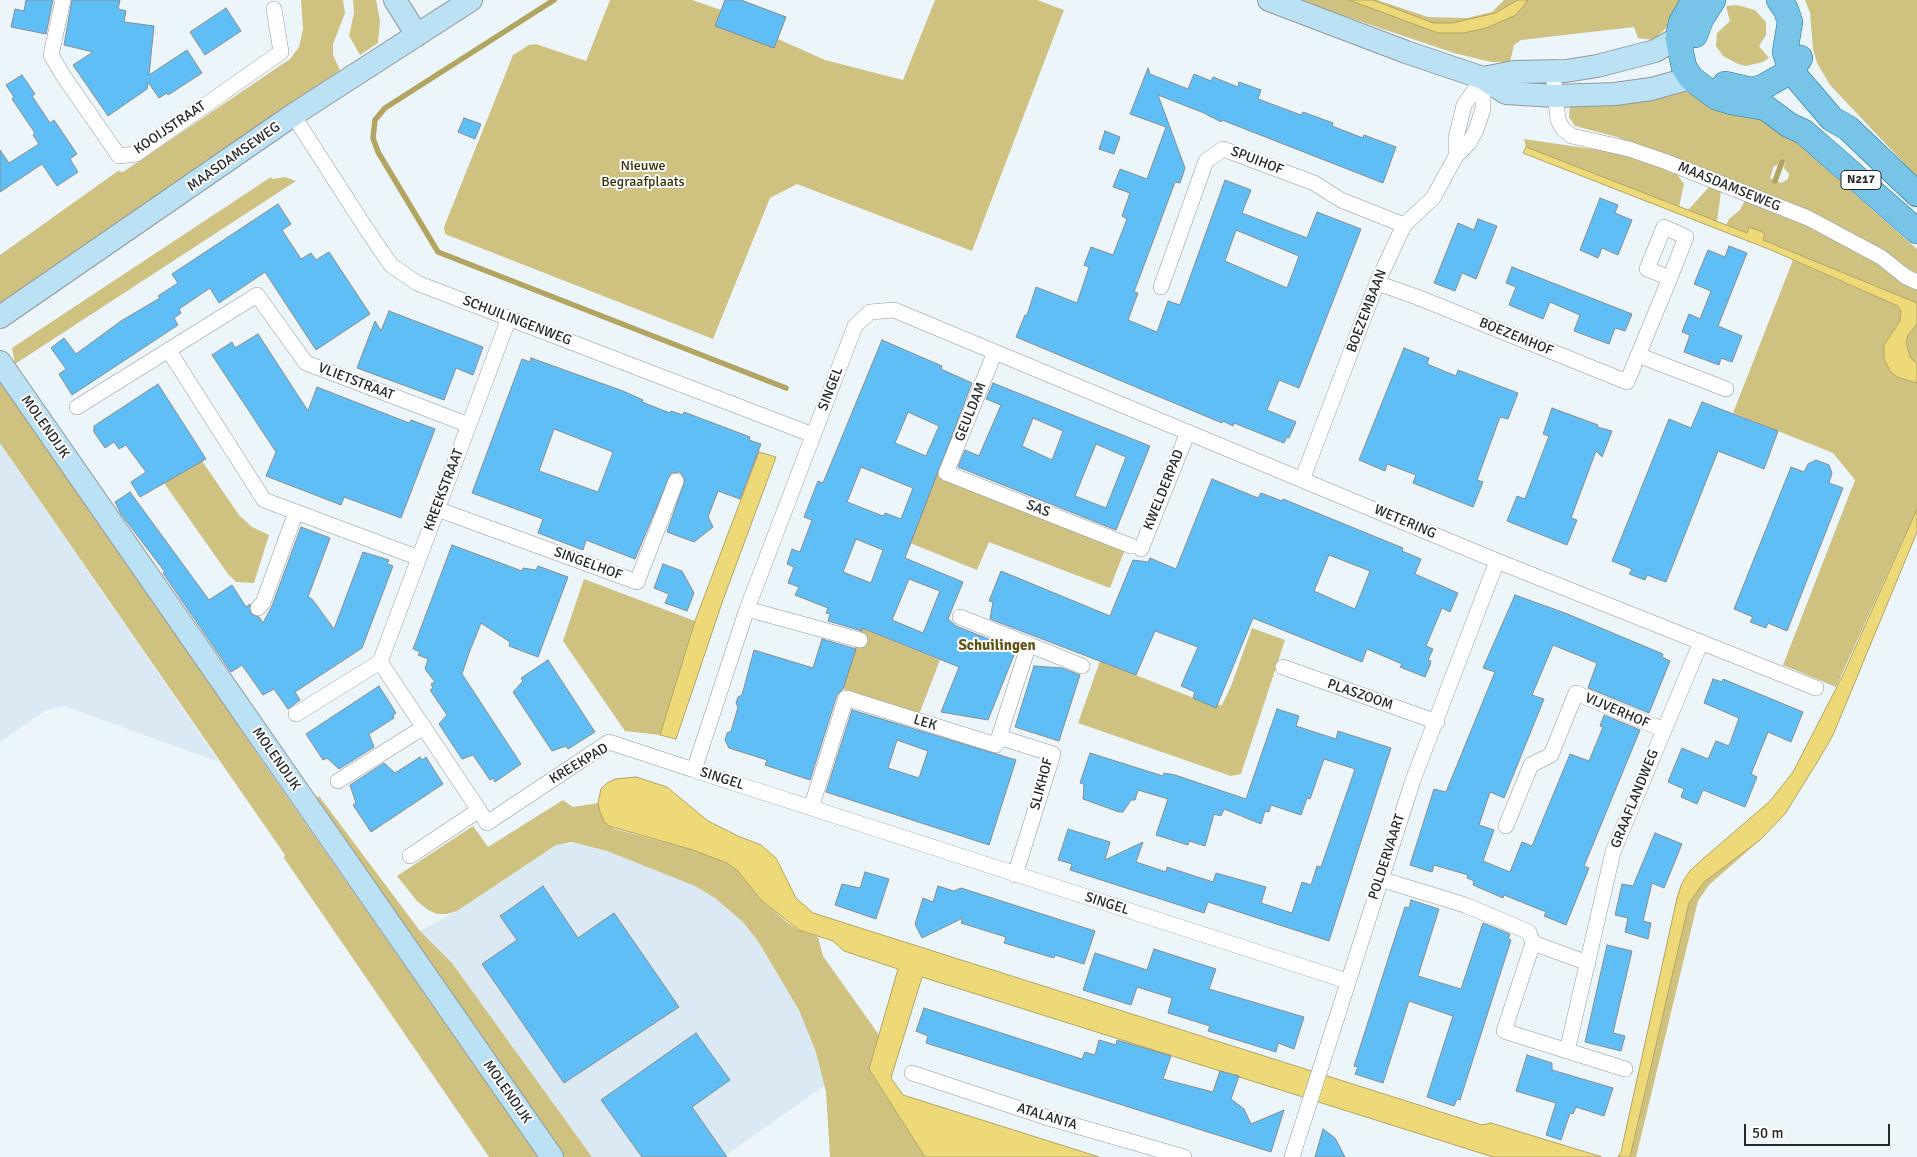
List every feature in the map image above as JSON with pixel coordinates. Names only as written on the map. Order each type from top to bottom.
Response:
[{"type":"main road","points":[[1694,0],[1681,23],[1678,38],[1692,70],[1727,85],[1751,90],[1755,95],[1795,64],[1805,27],[1804,16],[1796,0]]},
{"type":"main road","points":[[1692,70],[1694,39],[1701,19],[1713,0]]},
{"type":"main road","points":[[1779,0],[1786,10],[1790,22],[1785,52],[1795,64]]},
{"type":"main road","name":"N217","points":[[1795,64],[1832,120],[1848,128],[1917,194]]},
{"type":"main road","name":"N217","points":[[1755,95],[1796,115],[1804,132],[1917,231]]},
{"type":"street","name":"KOOIJSTRAAT","points":[[63,0],[51,56],[119,156],[136,154],[281,52],[274,9]]},
{"type":"street","points":[[394,0],[417,35]]},
{"type":"street","name":"MAASDAMSEWEG","points":[[0,318],[293,115],[472,0]]},
{"type":"street","points":[[1269,0],[1406,52],[1483,78],[1506,93],[1556,96],[1614,94],[1646,78],[1692,70]]},
{"type":"street","points":[[1483,78],[1514,72],[1553,72],[1597,66],[1640,56],[1665,47],[1678,38]]},
{"type":"street","name":"MAASDAMSEWEG","points":[[1553,72],[1558,120],[1562,129],[1572,136],[1629,149],[1664,161],[1808,218],[1881,257],[1906,277],[1917,282]]},
{"type":"street","name":"BOEZEMBAAN","points":[[1302,480],[1377,283],[1404,225],[1433,198],[1456,156],[1456,138],[1464,105],[1483,78]]},
{"type":"street","name":"SCHUILINGENWEG","points":[[293,115],[392,265],[416,283],[813,435]]},
{"type":"street","name":"SPUIHOF","points":[[1161,287],[1206,161],[1223,148],[1314,183],[1341,200],[1404,225]]},
{"type":"street","name":"BOEZEMHOF","points":[[1377,283],[1417,297],[1627,382],[1670,278]]},
{"type":"street","name":"VLIETSTRAAT","points":[[77,407],[258,295],[306,363],[469,424]]},
{"type":"street","name":"SINGEL","points":[[995,352],[894,310],[870,312],[855,326],[747,608],[694,770],[1347,981]]},
{"type":"street","name":"KREEKSTRAAT","points":[[380,662],[509,318]]},
{"type":"street","points":[[170,351],[264,500],[419,558]]},
{"type":"street","name":"WETERING","points":[[995,352],[1498,561],[1816,688]]},
{"type":"street","name":"GEULDAM","points":[[946,473],[995,352]]},
{"type":"street","points":[[1638,355],[1726,389]]},
{"type":"street","name":"MOLENDIJK","points":[[0,362],[552,1157]]},
{"type":"street","name":"KWELDERPAD","points":[[1136,547],[1188,432]]},
{"type":"street","name":"SAS","points":[[946,473],[1136,547]]},
{"type":"street","name":"SINGELHOF","points":[[437,509],[637,582],[676,481]]},
{"type":"street","points":[[258,608],[263,603],[296,512]]},
{"type":"street","name":"POLDERVAART","points":[[1292,1157],[1413,780],[1498,561]]},
{"type":"street","points":[[747,608],[860,640]]},
{"type":"street","points":[[960,616],[1082,666]]},
{"type":"street","name":"GRAAFLANDWEG","points":[[1567,1050],[1613,852],[1701,642]]},
{"type":"street","points":[[999,737],[1029,644]]},
{"type":"street","points":[[296,714],[380,662],[479,810],[410,856]]},
{"type":"street","name":"PLASZOOM","points":[[1283,668],[1436,722]]},
{"type":"street","name":"VIJVERHOF","points":[[1506,826],[1531,764],[1551,754],[1576,693],[1664,730]]},
{"type":"street","name":"LEK","points":[[811,808],[846,698],[996,745],[999,737]]},
{"type":"street","points":[[338,781],[424,728]]},
{"type":"street","name":"SLIKHOF","points":[[999,737],[1053,754],[1015,875]]},
{"type":"street","name":"KREEKPAD","points":[[479,810],[487,823],[609,742],[694,770]]},
{"type":"street","points":[[1380,879],[1465,906],[1529,932],[1533,943],[1504,1031],[1625,1069]]},
{"type":"street","points":[[1533,943],[1588,963]]},
{"type":"street","name":"ATALANTA","points":[[912,1073],[1156,1153],[1184,1157]]},
{"type":"shaded area","points":[[1349,0],[1373,0],[1433,23],[1453,23],[1495,13],[1518,0],[1528,0],[1516,15],[1486,28],[1464,33],[1438,33]]},
{"type":"shaded area","points":[[1526,147],[1747,233],[1749,227],[1765,233],[1763,240],[1917,303],[1917,324],[1908,335],[1906,342],[1910,357],[1917,364],[1917,383],[1897,377],[1890,371],[1884,358],[1884,345],[1900,321],[1901,311],[1898,306],[1771,250],[1523,153]]},
{"type":"shaded area","points":[[0,443],[219,762],[64,706],[46,710],[0,742]]},
{"type":"shaded area","points":[[759,452],[776,457],[723,600],[676,739],[660,735],[695,621]]},
{"type":"shaded area","points":[[1917,509],[1917,532],[1833,735],[1821,756],[1785,814],[1760,840],[1704,882],[1689,903],[1630,1157],[1618,1157],[1621,1152],[1677,898],[1682,883],[1697,864],[1770,801],[1793,772],[1844,673]]},
{"type":"shaded area","points":[[636,777],[667,787],[708,821],[761,845],[776,858],[796,898],[813,913],[1482,1125],[1491,1123],[1602,1157],[1493,1157],[922,977],[891,1078],[903,1095],[1099,1157],[925,1157],[869,1069],[898,969],[844,951],[833,941],[799,930],[760,899],[738,871],[727,863],[693,850],[609,826],[604,821],[598,803],[601,789],[615,779]]},
{"type":"shaded area","points":[[609,840],[731,889],[851,1067],[726,1155],[706,1127],[661,1157],[592,1157],[452,963],[420,931],[457,911],[556,845]]},
{"type":"green space","points":[[301,0],[343,0],[345,13],[333,44],[333,55],[340,70],[61,265],[8,301],[0,303],[0,255],[118,171],[123,172],[290,59],[299,47],[303,29]]},
{"type":"green space","points":[[353,0],[376,0],[380,21],[378,43],[360,55],[349,36],[354,13]]},
{"type":"green space","name":"Nieuwe Begraafplaats","points":[[610,0],[692,0],[721,10],[725,0],[741,0],[786,17],[778,39],[825,60],[903,80],[935,0],[1037,0],[1064,10],[972,251],[797,184],[770,198],[713,339],[445,234],[444,227],[513,55],[529,45],[536,44],[586,61]]},
{"type":"green space","points":[[1297,0],[1377,0],[1428,17],[1467,18],[1492,12],[1504,0],[1684,0],[1673,22],[1653,40],[1638,38],[1634,27],[1521,40],[1514,45],[1510,62],[1491,62],[1454,53]]},
{"type":"green space","points":[[1805,0],[1917,0],[1917,177],[1830,85],[1817,63],[1813,49],[1810,13]]},
{"type":"green space","points":[[1737,5],[1755,10],[1766,22],[1766,35],[1759,46],[1769,58],[1763,62],[1746,66],[1738,64],[1723,56],[1716,46],[1717,33],[1730,21],[1726,6]]},
{"type":"green space","points":[[1683,91],[1758,113],[1780,128],[1917,249],[1917,274],[1892,258],[1617,137],[1575,126],[1569,117],[1570,106]],"holes":[[[1779,161],[1785,163],[1784,168],[1789,174],[1788,179],[1781,183],[1770,178],[1774,166],[1778,165]]]},
{"type":"green space","points":[[1524,139],[1619,153],[1676,173],[1684,184],[1679,207],[1526,147]]},
{"type":"green space","points":[[271,177],[272,179],[285,177],[296,181],[15,364],[12,348]]},
{"type":"green space","points":[[1709,187],[1721,191],[1717,222],[1688,210]]},
{"type":"green space","points":[[1745,200],[1816,230],[1917,286],[1917,303],[1763,240],[1765,233],[1747,233],[1726,225],[1729,219],[1740,210]]},
{"type":"green space","points":[[1793,260],[1898,306],[1901,311],[1900,321],[1884,345],[1884,358],[1890,371],[1897,377],[1917,383],[1917,509],[1836,687],[1783,665],[1855,480],[1833,453],[1733,413]]},
{"type":"green space","points":[[1917,324],[1917,364],[1910,357],[1906,342],[1908,335]]},
{"type":"green space","points":[[0,378],[104,526],[262,761],[538,1157],[489,1157],[284,858],[285,855],[0,443]]},
{"type":"green space","points":[[200,458],[239,515],[252,527],[269,535],[254,583],[236,582],[228,574],[164,483]]},
{"type":"green space","points":[[937,465],[1128,542],[1110,588],[989,542],[977,570],[905,541]]},
{"type":"green space","points":[[584,579],[695,621],[660,735],[625,731],[563,641]]},
{"type":"green space","points":[[861,628],[940,660],[918,717],[853,698],[855,692],[840,688]]},
{"type":"green space","points":[[1252,628],[1285,640],[1241,774],[1231,776],[1078,723],[1100,661],[1209,704],[1222,705]]},
{"type":"green space","points":[[319,796],[420,931],[452,963],[592,1157],[563,1157],[315,799]]},
{"type":"green space","points":[[563,800],[573,807],[598,803],[600,812],[609,826],[615,829],[693,850],[727,863],[738,871],[760,899],[788,923],[799,930],[818,937],[823,956],[879,1035],[869,1069],[925,1157],[830,1157],[826,1092],[816,1052],[799,1010],[758,941],[743,922],[715,898],[695,886],[607,851],[572,842],[556,845],[457,911],[447,914],[437,914],[428,910],[417,901],[397,876],[473,826],[488,847]]},
{"type":"green space","points":[[1760,840],[1709,885],[1698,901],[1636,1157],[1630,1157],[1689,903],[1704,882]]},
{"type":"building","points":[[26,0],[53,0],[46,34],[11,27],[15,9],[24,11]]},
{"type":"building","points":[[72,0],[120,0],[118,9],[126,11],[124,22],[154,26],[149,75],[187,50],[202,73],[168,95],[167,93],[159,98],[148,82],[147,89],[108,116],[73,65],[93,52],[64,45]]},
{"type":"building","points":[[725,0],[741,0],[786,17],[774,48],[715,26]]},
{"type":"building","points":[[226,8],[241,31],[205,55],[190,32]]},
{"type":"building","points":[[1148,68],[1150,74],[1188,89],[1194,74],[1211,81],[1213,77],[1238,87],[1239,82],[1261,90],[1258,99],[1301,115],[1303,112],[1333,123],[1332,126],[1363,138],[1364,135],[1396,147],[1383,183],[1222,120],[1221,122],[1204,113],[1158,95],[1185,168],[1180,183],[1175,182],[1134,292],[1138,293],[1128,320],[1157,332],[1168,301],[1180,305],[1225,180],[1251,190],[1242,213],[1307,238],[1317,212],[1361,229],[1299,388],[1279,380],[1267,410],[1296,422],[1289,438],[1287,437],[1284,443],[1234,423],[1233,426],[1223,421],[1222,423],[1016,337],[1025,315],[1027,315],[1036,287],[1077,303],[1089,267],[1084,265],[1091,247],[1113,255],[1127,219],[1122,216],[1130,193],[1113,187],[1120,169],[1147,179],[1166,127],[1130,114]],"holes":[[[1236,230],[1299,256],[1287,288],[1225,261]]]},
{"type":"building","points":[[22,75],[35,94],[32,96],[50,123],[54,120],[77,154],[70,159],[78,172],[57,186],[42,164],[0,192],[0,150],[9,163],[39,144],[33,135],[35,133],[12,99],[14,97],[6,85]]},
{"type":"building","points":[[464,118],[481,124],[475,139],[458,132]]},
{"type":"building","points":[[1105,131],[1120,137],[1114,154],[1099,149]]},
{"type":"building","points":[[1600,198],[1618,205],[1615,213],[1632,220],[1618,255],[1602,248],[1598,258],[1580,250]]},
{"type":"building","points":[[278,204],[291,224],[282,230],[301,259],[311,253],[316,260],[329,252],[370,314],[316,350],[265,272],[219,303],[210,288],[179,309],[181,313],[174,318],[178,325],[72,395],[59,374],[66,369],[51,348],[64,338],[76,354],[121,321],[160,298],[158,296],[178,283],[172,274]]},
{"type":"building","points":[[1478,219],[1497,226],[1476,279],[1462,273],[1455,291],[1434,283],[1458,223],[1474,230]]},
{"type":"building","points":[[1729,246],[1747,253],[1718,326],[1742,336],[1732,362],[1721,358],[1719,365],[1684,352],[1690,335],[1682,332],[1689,314],[1700,319],[1711,291],[1694,284],[1708,250],[1725,257]]},
{"type":"building","points":[[1512,267],[1632,314],[1625,331],[1615,328],[1609,344],[1574,331],[1580,315],[1550,302],[1543,319],[1509,305],[1516,287],[1506,283]]},
{"type":"building","points":[[389,311],[483,347],[473,375],[456,368],[444,400],[357,368],[375,321],[381,331]]},
{"type":"building","points":[[258,334],[308,411],[317,387],[409,423],[411,420],[435,429],[401,518],[344,497],[341,505],[266,476],[276,452],[212,355],[232,342],[235,348]]},
{"type":"building","points":[[882,340],[942,366],[941,369],[972,383],[905,558],[963,582],[948,619],[956,626],[1016,650],[988,720],[941,712],[959,667],[862,628],[862,631],[828,621],[830,614],[826,613],[828,608],[795,595],[799,587],[788,583],[794,567],[787,564],[792,549],[800,552],[812,520],[804,517],[818,481],[823,483]],"holes":[[[908,412],[939,426],[926,456],[895,443]],[[861,467],[913,488],[901,519],[885,513],[883,516],[847,502]],[[856,539],[883,550],[871,583],[843,572]],[[909,579],[940,591],[923,633],[892,620]]]},
{"type":"building","points":[[1404,348],[1429,358],[1427,364],[1456,376],[1458,370],[1518,393],[1508,419],[1500,417],[1477,480],[1483,482],[1473,507],[1413,483],[1416,475],[1387,464],[1385,471],[1359,460]]},
{"type":"building","points":[[531,358],[623,391],[643,400],[642,402],[670,413],[671,411],[683,415],[684,412],[750,437],[749,440],[761,444],[740,499],[718,491],[708,517],[713,527],[694,542],[667,532],[685,480],[680,472],[671,473],[635,559],[586,540],[583,550],[538,533],[543,519],[472,493],[522,359],[530,362]],"holes":[[[554,429],[613,452],[598,492],[539,471]]]},
{"type":"building","points":[[993,383],[1150,446],[1116,530],[958,467],[965,450],[979,456],[1001,405],[986,399]],"holes":[[[1033,418],[1063,431],[1052,460],[1022,446]],[[1096,444],[1126,457],[1106,508],[1075,496]]]},
{"type":"building","points":[[158,384],[206,459],[140,497],[131,482],[146,472],[126,445],[119,449],[114,442],[105,448],[94,432],[94,426]]},
{"type":"building","points":[[1702,402],[1778,431],[1764,469],[1718,451],[1666,582],[1647,575],[1645,580],[1629,574],[1632,569],[1612,561],[1669,419],[1691,428]]},
{"type":"building","points":[[1552,408],[1598,425],[1597,427],[1612,431],[1602,457],[1596,451],[1571,518],[1577,520],[1567,545],[1507,521],[1517,496],[1525,499],[1549,436],[1543,434]]},
{"type":"building","points":[[1816,460],[1829,465],[1832,473],[1829,483],[1843,488],[1787,631],[1768,623],[1766,628],[1750,622],[1753,617],[1734,609],[1791,467],[1804,472],[1808,464]]},
{"type":"building","points":[[1212,479],[1258,498],[1261,493],[1282,501],[1283,499],[1403,548],[1402,551],[1421,559],[1415,574],[1458,593],[1450,612],[1442,608],[1426,646],[1433,649],[1428,660],[1431,661],[1425,677],[1400,667],[1402,664],[1367,649],[1362,662],[1253,618],[1216,708],[1193,698],[1195,692],[1181,686],[1198,647],[1155,631],[1136,675],[990,619],[993,602],[989,601],[1001,571],[1110,616],[1133,560],[1148,562],[1150,558],[1176,569]],"holes":[[[1329,555],[1370,571],[1355,609],[1314,591]]]},
{"type":"building","points":[[130,492],[209,600],[232,585],[246,607],[250,604],[251,614],[259,617],[263,623],[272,606],[301,527],[330,538],[308,597],[312,599],[334,629],[363,552],[389,560],[387,564],[393,566],[362,648],[295,692],[300,700],[288,709],[274,689],[263,695],[242,665],[231,672],[163,573],[165,572],[121,514],[115,502]]},
{"type":"building","points":[[452,545],[522,571],[523,568],[536,570],[538,566],[568,577],[538,657],[509,646],[510,642],[481,623],[469,653],[462,674],[521,764],[495,782],[493,778],[490,780],[473,755],[462,759],[439,724],[447,715],[430,690],[433,688],[431,684],[435,682],[425,669],[428,659],[418,655],[420,652],[413,649]]},
{"type":"building","points":[[663,564],[682,571],[694,593],[687,611],[665,603],[669,594],[654,588]]},
{"type":"building","points":[[1515,595],[1565,613],[1663,654],[1662,657],[1670,661],[1649,713],[1588,688],[1597,663],[1553,645],[1532,695],[1544,699],[1504,798],[1490,792],[1479,825],[1494,830],[1483,861],[1510,872],[1522,842],[1532,846],[1570,754],[1589,761],[1603,727],[1600,726],[1604,715],[1640,730],[1584,866],[1589,868],[1566,925],[1544,916],[1546,912],[1504,895],[1503,898],[1473,885],[1474,881],[1467,878],[1468,875],[1434,865],[1432,872],[1410,865],[1434,789],[1446,792],[1495,672],[1483,668]]},
{"type":"building","points":[[822,639],[856,649],[843,689],[837,695],[810,780],[765,765],[767,760],[729,748],[725,740],[727,733],[731,731],[738,707],[736,703],[738,697],[742,695],[754,650],[813,668]]},
{"type":"building","points":[[548,660],[595,732],[568,749],[566,746],[552,751],[513,692],[523,681],[521,678]]},
{"type":"building","points":[[1034,666],[1062,668],[1080,675],[1059,741],[1015,727]]},
{"type":"building","points":[[1713,679],[1722,682],[1723,679],[1803,712],[1791,742],[1768,732],[1751,774],[1757,777],[1745,807],[1703,790],[1697,804],[1681,797],[1684,789],[1668,782],[1682,748],[1708,759],[1716,741],[1729,746],[1739,718],[1704,703]]},
{"type":"building","points":[[379,686],[396,713],[393,715],[394,718],[369,734],[374,747],[339,769],[327,758],[323,760],[306,734]]},
{"type":"building","points":[[1277,709],[1299,716],[1296,726],[1336,739],[1338,731],[1391,748],[1329,941],[1208,902],[1204,913],[1070,870],[1072,864],[1058,860],[1068,829],[1110,842],[1105,860],[1143,842],[1136,862],[1166,872],[1167,867],[1213,882],[1216,873],[1266,887],[1261,903],[1292,913],[1302,882],[1311,885],[1317,866],[1321,867],[1355,769],[1324,759],[1310,799],[1307,798],[1301,815],[1271,805],[1269,812],[1265,811],[1261,824],[1224,809],[1221,816],[1214,814],[1205,846],[1189,841],[1188,845],[1156,835],[1168,799],[1138,790],[1135,800],[1131,800],[1123,812],[1119,812],[1083,799],[1084,784],[1080,783],[1090,753],[1163,776],[1164,773],[1175,775],[1246,799]]},
{"type":"building","points":[[852,710],[1016,760],[989,845],[826,792]],"holes":[[[897,740],[928,751],[919,778],[888,768]]]},
{"type":"building","points":[[420,757],[422,760],[426,757],[443,784],[371,832],[353,805],[356,803],[350,785],[384,763],[395,773]]},
{"type":"building","points":[[1655,833],[1682,844],[1664,888],[1652,883],[1643,921],[1651,923],[1648,939],[1625,932],[1628,918],[1615,915],[1622,884],[1633,886]]},
{"type":"building","points":[[865,872],[889,879],[876,919],[835,905],[842,884],[860,888]]},
{"type":"building","points":[[543,886],[578,938],[614,913],[679,1007],[564,1083],[482,964],[517,940],[500,916]]},
{"type":"building","points":[[938,886],[954,891],[961,888],[1095,931],[1084,964],[1055,955],[1054,958],[1004,943],[1006,937],[961,923],[963,918],[922,938],[915,924],[923,898],[933,902]]},
{"type":"building","points":[[1411,900],[1439,909],[1418,976],[1461,989],[1483,923],[1510,934],[1508,939],[1511,940],[1460,1100],[1457,1099],[1454,1106],[1427,1097],[1453,1016],[1409,1001],[1383,1083],[1355,1074],[1358,1067],[1354,1066],[1391,950],[1405,907],[1409,908]]},
{"type":"building","points":[[1607,945],[1632,951],[1613,1033],[1625,1036],[1621,1051],[1585,1042]]},
{"type":"building","points":[[1154,949],[1216,969],[1209,989],[1304,1017],[1294,1049],[1278,1043],[1276,1052],[1208,1031],[1210,1026],[1168,1013],[1172,998],[1137,987],[1131,1005],[1083,990],[1095,953],[1147,970]]},
{"type":"building","points":[[924,1008],[1082,1059],[1085,1052],[1095,1055],[1099,1040],[1116,1045],[1117,1040],[1171,1056],[1163,1079],[1213,1092],[1220,1071],[1239,1076],[1231,1099],[1244,1109],[1251,1124],[1284,1110],[1271,1152],[926,1043],[928,1036],[916,1031]]},
{"type":"building","points":[[696,1033],[730,1080],[692,1107],[727,1157],[642,1157],[601,1100]]},
{"type":"building","points":[[1527,1055],[1552,1063],[1552,1070],[1613,1088],[1604,1116],[1576,1107],[1573,1114],[1570,1113],[1561,1140],[1546,1135],[1556,1103],[1516,1091]]},
{"type":"building","points":[[1323,1129],[1335,1138],[1345,1157],[1315,1157]]},
{"type":"waterway","points":[[554,0],[385,108],[375,120],[373,138],[378,152],[438,252],[786,388]]},
{"type":"waterway","points":[[1775,181],[1782,162]]},
{"type":"district","name":"Schuilingen","points":[[997,646]]}]
